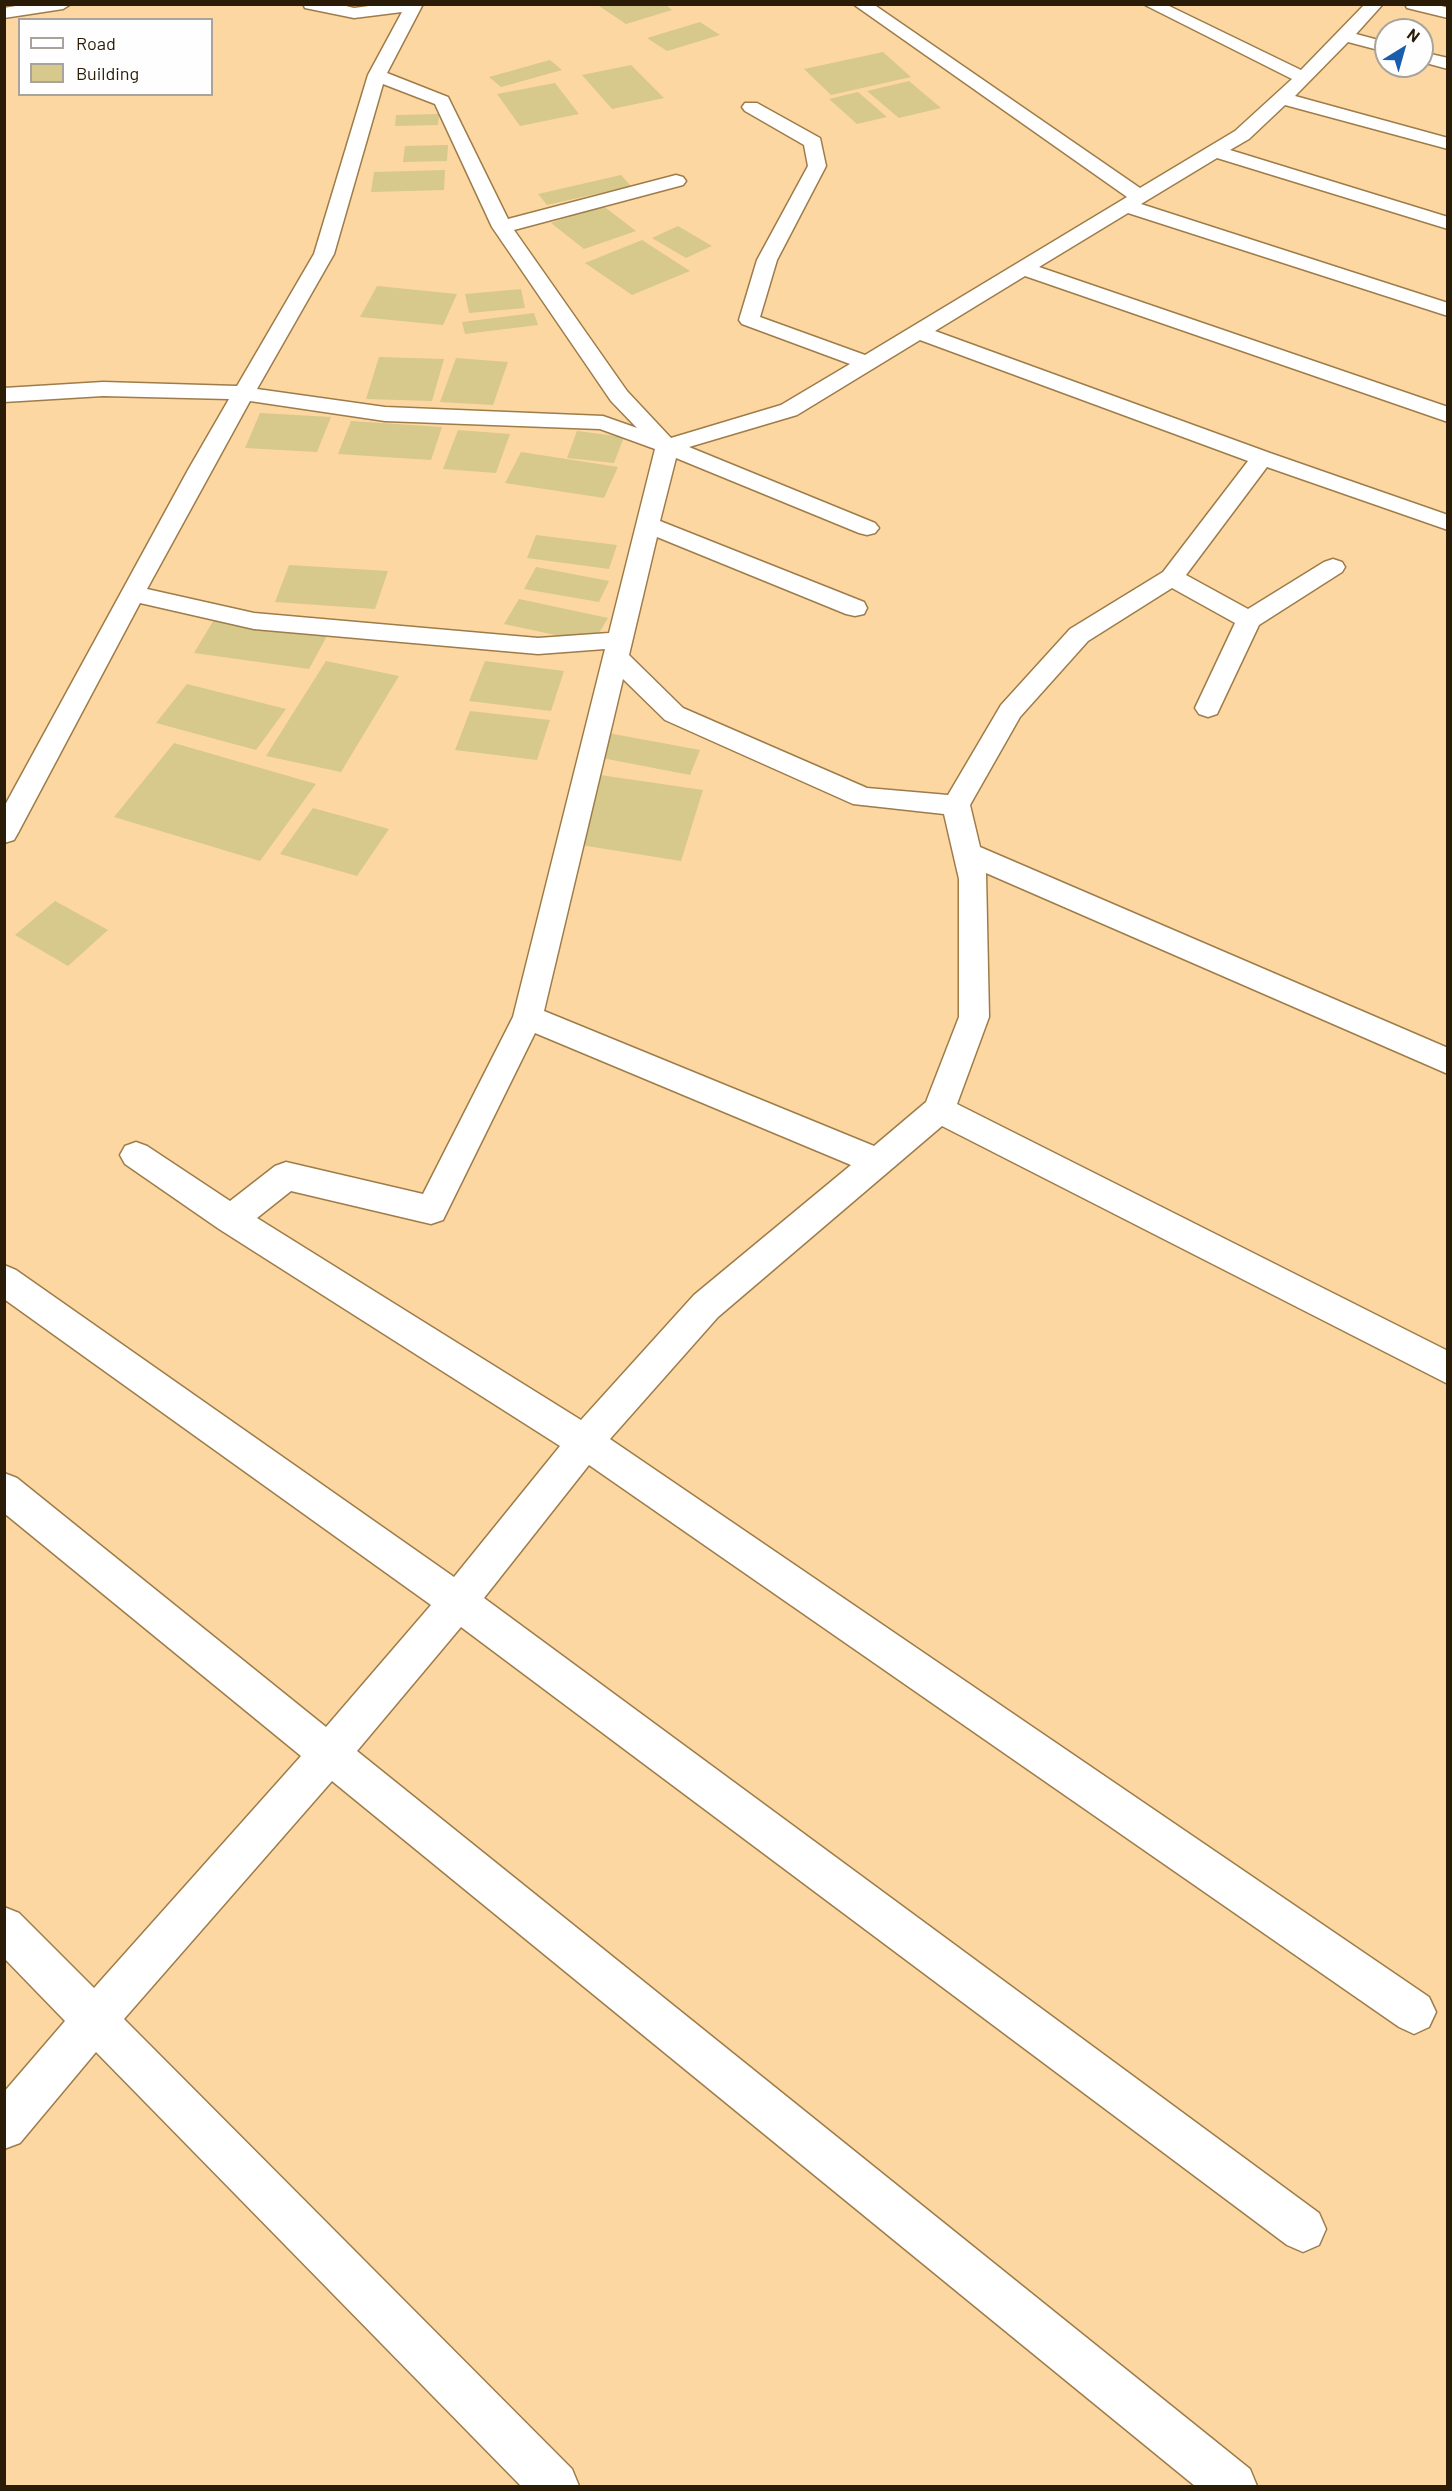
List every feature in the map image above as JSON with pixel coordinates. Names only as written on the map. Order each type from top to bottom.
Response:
[{"type":"street","points":[[4,13],[63,4]]},
{"type":"street","points":[[311,4],[354,13],[415,5]]},
{"type":"street","points":[[861,4],[1132,201],[1448,310]]},
{"type":"street","points":[[1151,4],[1303,78]]},
{"type":"street","points":[[668,446],[789,410],[1215,152],[1242,135],[1303,78],[1376,4]]},
{"type":"street","points":[[1413,4],[1448,13]]},
{"type":"street","points":[[4,833],[199,470],[324,254],[377,75],[415,5]]},
{"type":"street","points":[[1345,36],[1374,44]]},
{"type":"street","points":[[377,75],[442,101],[502,227],[619,396],[668,446]]},
{"type":"street","points":[[1282,98],[1448,144]]},
{"type":"street","points":[[751,106],[813,142],[817,166],[766,260],[749,320],[868,363]]},
{"type":"street","points":[[1215,152],[1448,223]]},
{"type":"street","points":[[502,227],[676,181]]},
{"type":"street","points":[[1022,268],[1448,415]]},
{"type":"street","points":[[916,331],[1262,458],[1448,523]]},
{"type":"street","points":[[4,395],[104,389],[243,393],[385,414],[603,423],[668,446],[867,528]]},
{"type":"street","points":[[231,1218],[286,1176],[431,1210],[528,1017],[668,446]]},
{"type":"street","points":[[4,2127],[94,2020],[328,1755],[458,1602],[585,1442],[706,1306],[939,1110],[974,1017],[973,879],[956,805],[1010,711],[1079,635],[1172,577],[1262,458]]},
{"type":"street","points":[[649,525],[855,608]]},
{"type":"street","points":[[1208,708],[1249,620],[1333,567]]},
{"type":"street","points":[[1172,577],[1249,620]]},
{"type":"street","points":[[133,594],[254,621],[538,646],[619,649],[674,714],[863,797],[956,805]]},
{"type":"street","points":[[967,853],[1448,1062]]},
{"type":"street","points":[[528,1017],[878,1162]]},
{"type":"street","points":[[939,1110],[1448,1368]]},
{"type":"street","points":[[136,1155],[231,1218],[585,1442],[1414,2012]]},
{"type":"street","points":[[4,1280],[458,1602],[1303,2229]]},
{"type":"street","points":[[4,1490],[1233,2487]]},
{"type":"street","points":[[4,1928],[555,2487]]},
{"type":"building","points":[[604,4],[665,4],[672,10],[626,24],[599,6]]},
{"type":"building","points":[[700,22],[720,35],[667,51],[647,38]]},
{"type":"building","points":[[883,52],[911,77],[831,95],[804,69]]},
{"type":"building","points":[[550,60],[562,70],[501,87],[489,77]]},
{"type":"building","points":[[631,65],[664,98],[612,109],[582,75]]},
{"type":"building","points":[[909,81],[941,108],[899,118],[867,91]]},
{"type":"building","points":[[555,83],[579,114],[520,126],[497,94]]},
{"type":"building","points":[[858,92],[887,117],[857,124],[829,99]]},
{"type":"building","points":[[439,114],[438,125],[395,126],[396,115]]},
{"type":"building","points":[[448,145],[447,161],[403,162],[405,146]]},
{"type":"building","points":[[445,170],[444,190],[371,192],[374,172]]},
{"type":"building","points":[[621,175],[631,186],[547,205],[538,194]]},
{"type":"building","points":[[602,205],[636,231],[584,249],[551,223]]},
{"type":"building","points":[[678,226],[712,246],[686,258],[652,238]]},
{"type":"building","points":[[642,240],[690,271],[632,295],[585,263]]},
{"type":"building","points":[[377,286],[457,294],[443,325],[360,317]]},
{"type":"building","points":[[521,289],[525,308],[469,313],[465,294]]},
{"type":"building","points":[[534,313],[538,325],[465,334],[462,322]]},
{"type":"building","points":[[379,357],[444,359],[432,401],[366,399]]},
{"type":"building","points":[[456,358],[508,362],[493,405],[440,402]]},
{"type":"building","points":[[260,413],[331,417],[317,452],[245,448]]},
{"type":"building","points":[[351,421],[442,427],[431,460],[338,454]]},
{"type":"building","points":[[458,430],[510,434],[496,473],[443,469]]},
{"type":"building","points":[[577,431],[624,437],[614,463],[567,458]]},
{"type":"building","points":[[521,452],[618,467],[604,498],[505,483]]},
{"type":"building","points":[[536,535],[617,545],[609,569],[527,558]]},
{"type":"building","points":[[289,565],[388,571],[375,609],[275,602]]},
{"type":"building","points":[[536,567],[609,581],[599,602],[524,589]]},
{"type":"building","points":[[519,599],[608,618],[593,643],[504,624]]},
{"type":"building","points":[[215,618],[328,634],[309,669],[194,653]]},
{"type":"building","points":[[326,661],[399,676],[341,772],[266,756]]},
{"type":"building","points":[[485,661],[564,671],[551,711],[469,701]]},
{"type":"building","points":[[187,684],[286,709],[256,750],[156,723]]},
{"type":"building","points":[[470,711],[550,720],[537,760],[455,750]]},
{"type":"building","points":[[608,733],[700,750],[690,775],[597,757]]},
{"type":"building","points":[[174,743],[316,784],[260,861],[114,817]]},
{"type":"building","points":[[600,775],[703,790],[681,861],[574,844]]},
{"type":"building","points":[[313,808],[389,829],[357,876],[280,854]]},
{"type":"building","points":[[55,901],[108,930],[68,966],[15,935]]}]
